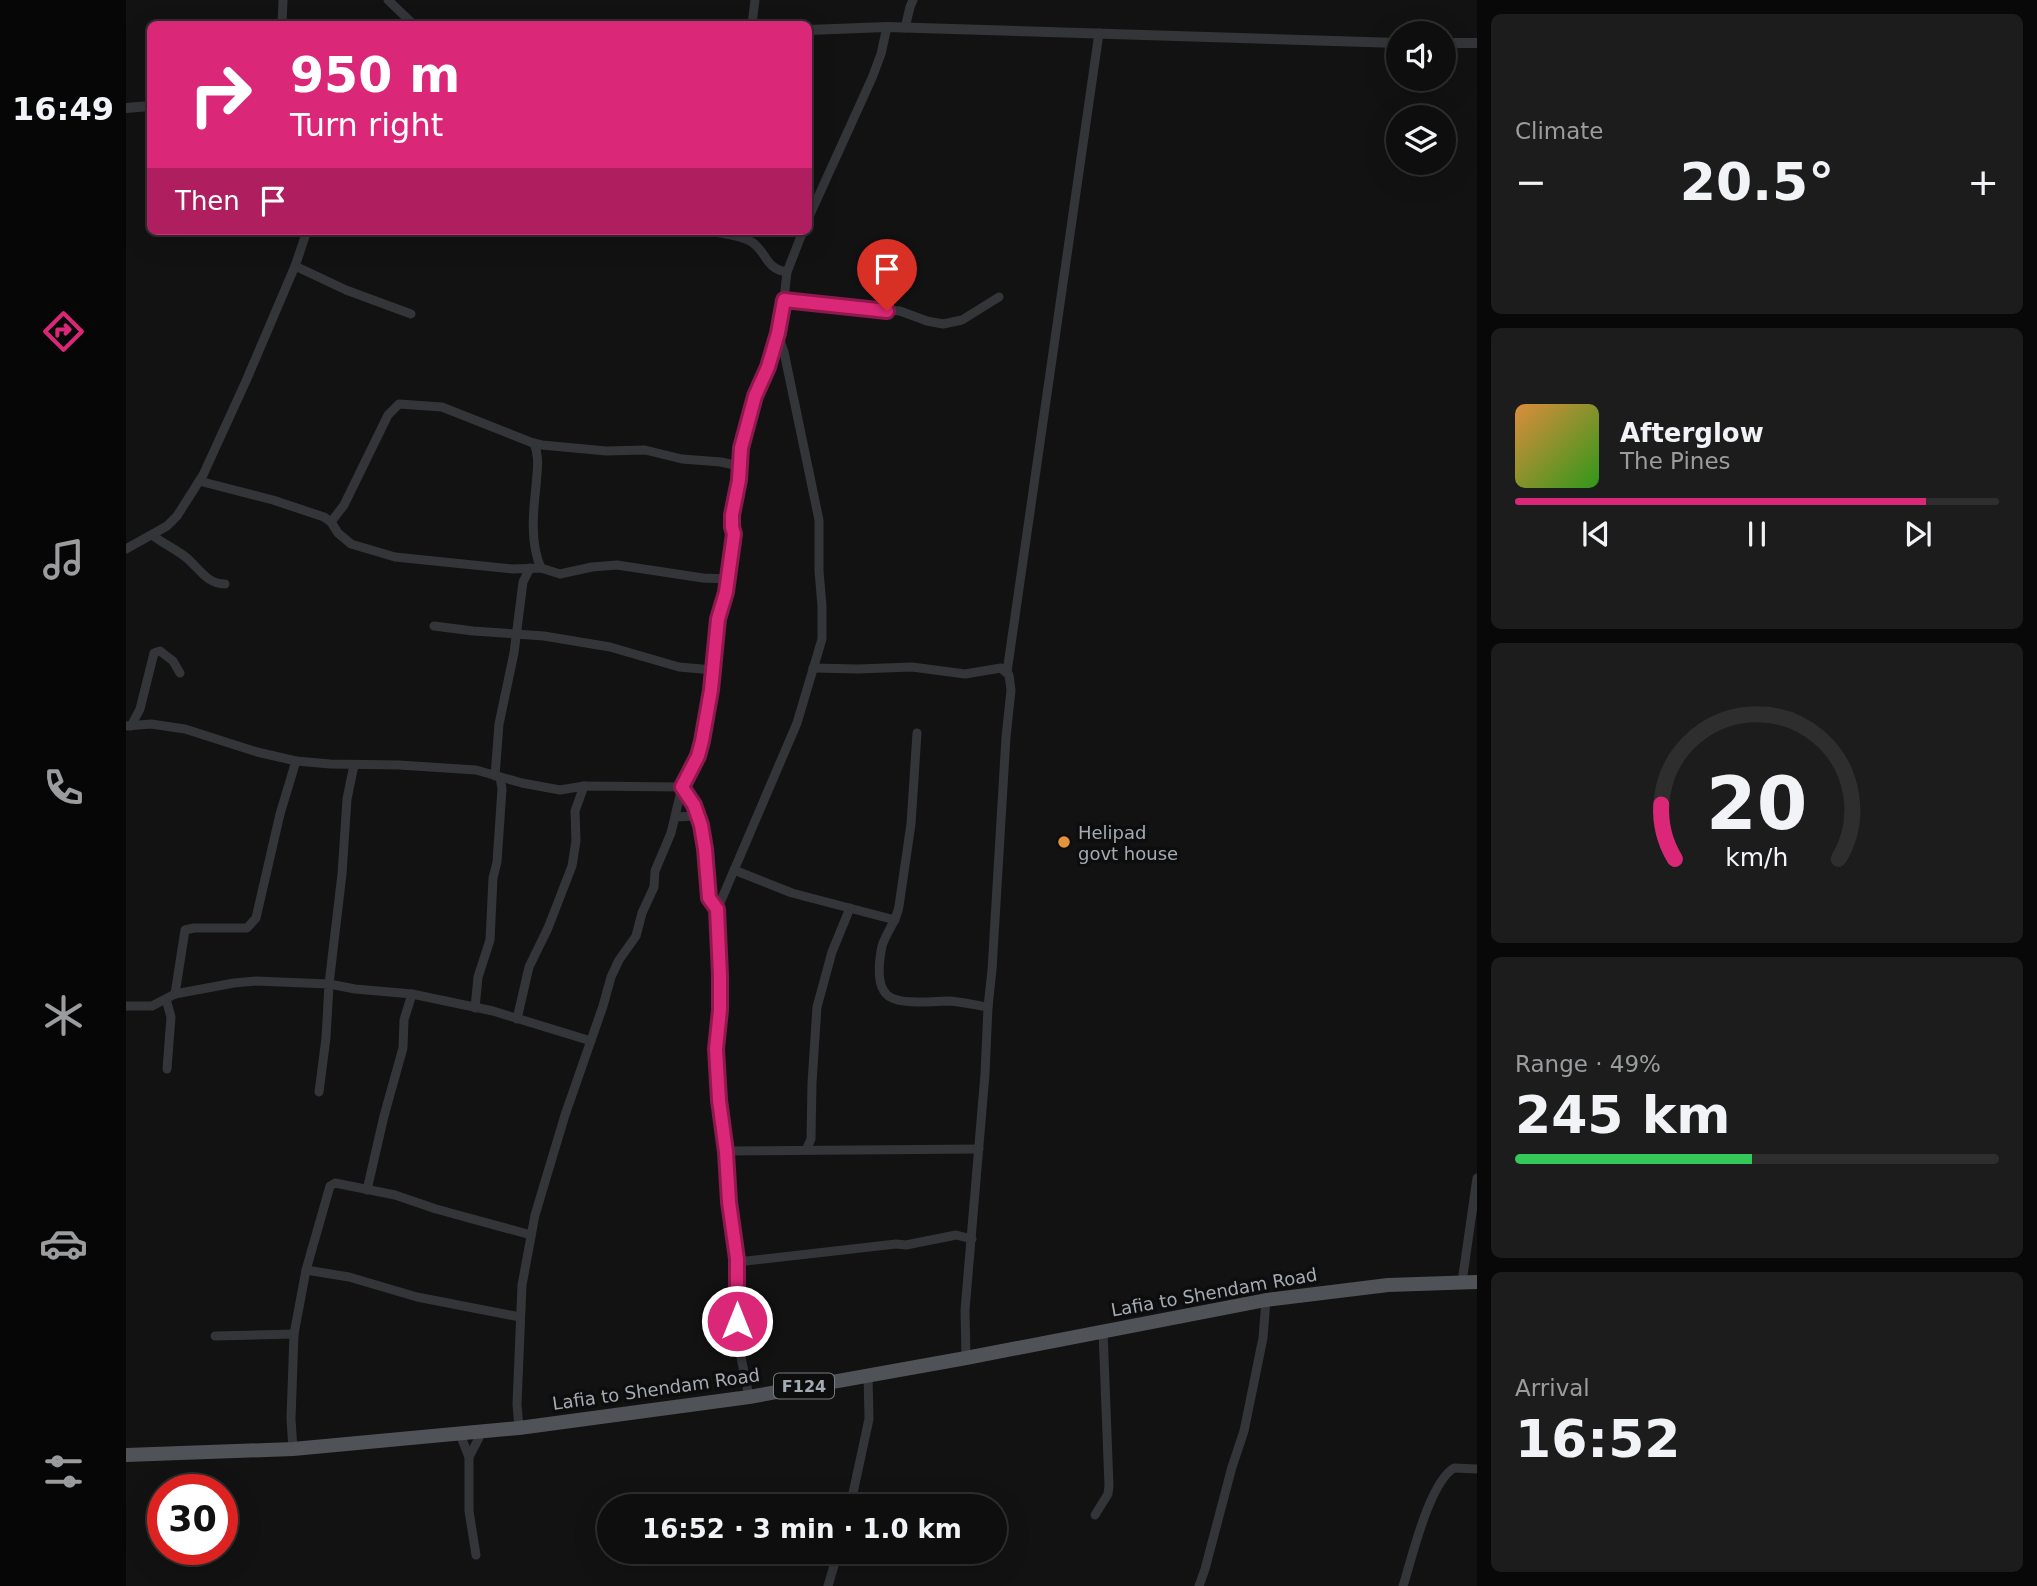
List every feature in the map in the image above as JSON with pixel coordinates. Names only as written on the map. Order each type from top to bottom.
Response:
[{"type":"main road","name":"Lafia to Shendam Road","points":[[126,1455],[293,1449],[519,1428],[749,1397],[1266,1300],[1388,1285],[1477,1282]]},
{"type":"street","points":[[282,21],[283,0]]},
{"type":"street","points":[[388,0],[410,21]]},
{"type":"street","points":[[752,21],[755,0]]},
{"type":"street","points":[[905,28],[913,0]]},
{"type":"street","points":[[812,210],[872,78],[887,27]]},
{"type":"street","points":[[812,30],[887,27],[1386,43]]},
{"type":"street","points":[[1007,672],[1099,33]]},
{"type":"street","points":[[1456,43],[1477,43]]},
{"type":"street","points":[[126,108],[147,106]]},
{"type":"street","points":[[126,549],[167,526],[177,516],[199,481],[220,440],[295,266],[305,235]]},
{"type":"street","points":[[726,235],[752,242],[773,268],[787,272]]},
{"type":"street","points":[[519,1428],[517,1404],[522,1285],[535,1215],[611,977],[636,936],[642,913],[654,887],[657,860],[671,833],[682,787],[699,751],[713,670],[718,619],[728,579],[734,534],[732,515],[739,480],[741,448],[755,396],[768,367],[778,333],[787,272],[801,235]]},
{"type":"street","points":[[295,266],[346,290],[411,314]]},
{"type":"street","points":[[784,300],[900,311],[943,324],[962,320],[999,297]]},
{"type":"street","points":[[749,1397],[737,1337],[737,1262],[719,1100],[716,1049],[720,1010],[717,909],[797,723],[822,639],[815,498],[778,333]]},
{"type":"street","points":[[331,522],[344,505],[388,415],[399,404],[442,407],[534,443],[606,451],[645,450],[682,459],[721,461],[739,466]]},
{"type":"street","points":[[523,582],[534,568],[536,557],[534,503],[538,454],[534,443]]},
{"type":"street","points":[[538,454],[546,445]]},
{"type":"street","points":[[199,481],[273,500],[324,517],[351,544],[390,556],[520,569],[534,568],[560,574],[617,565],[703,578],[728,579]]},
{"type":"street","points":[[152,535],[188,559],[208,579],[225,584]]},
{"type":"street","points":[[475,1008],[478,976],[490,940],[502,789],[498,776],[499,724],[517,634],[523,582],[520,569]]},
{"type":"street","points":[[434,626],[544,636],[610,647],[680,667],[713,670]]},
{"type":"street","points":[[129,726],[140,709],[154,653],[160,651],[169,657],[180,673]]},
{"type":"street","points":[[813,668],[912,667],[965,674],[1001,668],[1011,677],[985,1074],[965,1310],[965,1358]]},
{"type":"street","points":[[140,709],[151,724]]},
{"type":"street","points":[[129,726],[151,724],[185,729],[257,752],[296,761],[466,769],[560,790],[584,786],[682,787]]},
{"type":"street","points":[[917,733],[911,824],[898,913],[883,945],[880,963],[882,987],[888,995],[899,1000],[953,1002],[988,1007]]},
{"type":"street","points":[[175,994],[185,930],[247,928],[256,918],[280,814],[296,761]]},
{"type":"street","points":[[319,1092],[342,874],[347,799],[354,765]]},
{"type":"street","points":[[517,1019],[529,967],[548,928],[572,866],[576,841],[575,811],[584,786]]},
{"type":"street","points":[[682,787],[697,816],[705,849],[709,898],[717,909]]},
{"type":"street","points":[[676,817],[697,816]]},
{"type":"street","points":[[734,870],[792,892],[895,920]]},
{"type":"street","points":[[806,1150],[811,1139],[817,1007],[832,952],[850,908]]},
{"type":"street","points":[[126,1006],[152,1006],[175,994],[256,981],[329,984],[412,994],[517,1019],[591,1041]]},
{"type":"street","points":[[367,1190],[396,1067],[403,1048],[404,1020],[412,994]]},
{"type":"street","points":[[166,999],[171,1017],[167,1069]]},
{"type":"street","points":[[811,1139],[819,1150]]},
{"type":"street","points":[[726,1152],[979,1149]]},
{"type":"street","points":[[1462,1282],[1477,1178]]},
{"type":"street","points":[[293,1449],[291,1419],[294,1335],[306,1270],[331,1184],[340,1183],[395,1195],[531,1236]]},
{"type":"street","points":[[737,1262],[906,1245],[956,1235],[972,1239]]},
{"type":"street","points":[[306,1270],[349,1277],[417,1297],[520,1317]]},
{"type":"street","points":[[1199,1586],[1244,1431],[1263,1338],[1266,1300]]},
{"type":"street","points":[[1095,1514],[1108,1494],[1109,1486],[1103,1331]]},
{"type":"street","points":[[215,1336],[294,1335]]},
{"type":"street","points":[[853,1494],[869,1419],[869,1374]]},
{"type":"street","points":[[469,1457],[482,1432]]},
{"type":"street","points":[[460,1434],[469,1457],[469,1511],[476,1555]]},
{"type":"street","points":[[1403,1586],[1424,1519],[1445,1476],[1454,1468],[1477,1469]]},
{"type":"street","points":[[828,1586],[834,1564]]},
{"type":"place","name":"Helipad govt house","points":[[1064,842]]},
{"type":"route","points":[[737,1321],[737,1259],[729,1202],[716,1049],[720,1010],[717,909],[709,898],[701,825],[694,805],[682,787],[698,756],[711,690],[718,619],[726,592],[734,534],[732,515],[739,480],[741,448],[758,385],[768,367],[778,333],[784,300],[887,311]]}]
